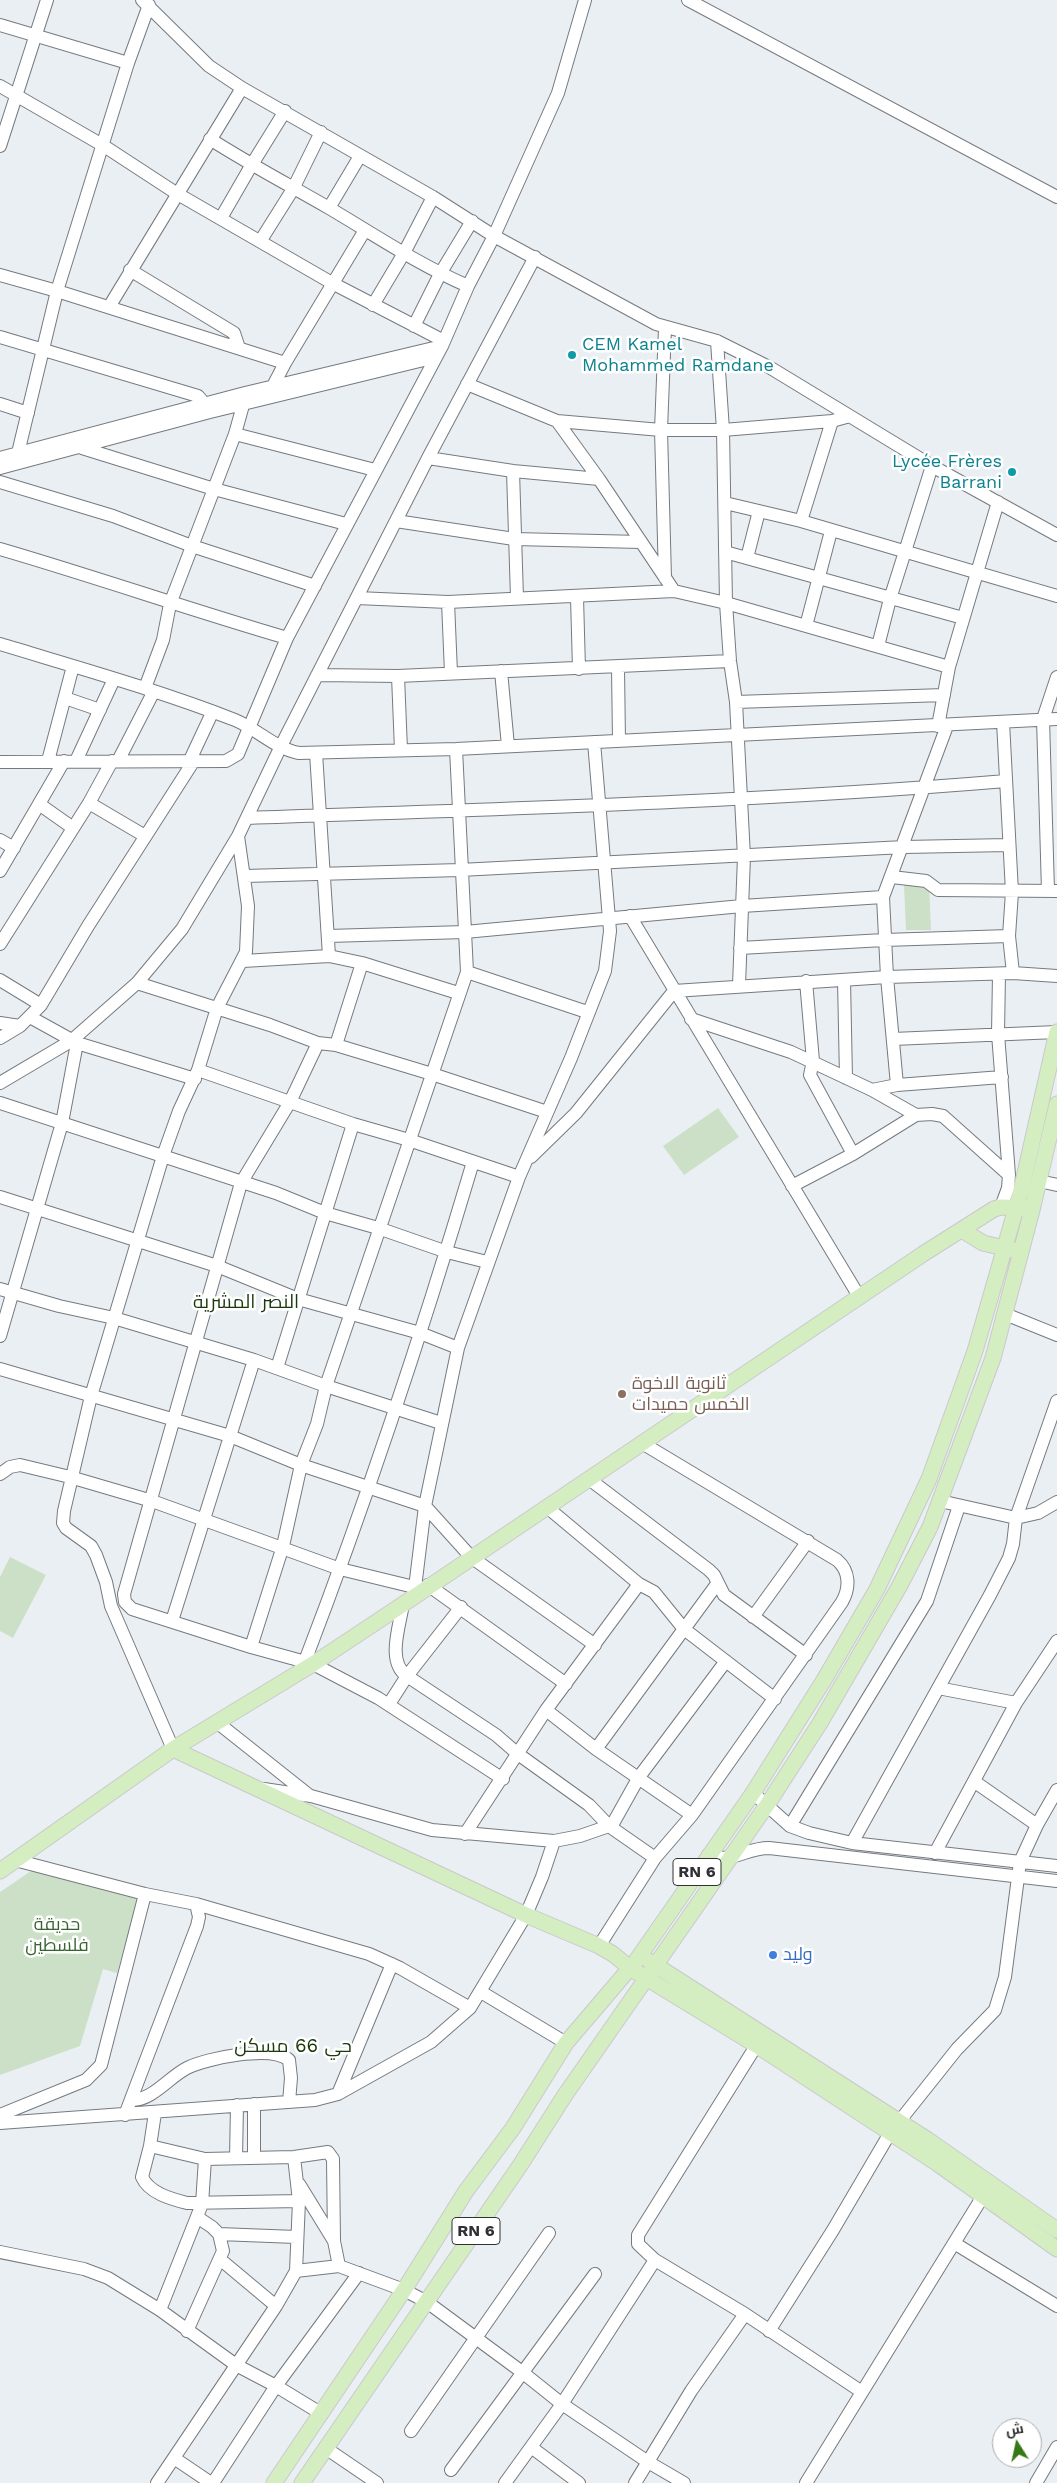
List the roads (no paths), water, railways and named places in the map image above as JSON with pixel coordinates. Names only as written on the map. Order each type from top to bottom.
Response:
[{"type":"main road","name":"RN 6","points":[[274,2483],[404,2290],[466,2191],[513,2128],[566,2043],[634,1962],[753,1793],[824,1680],[877,1589],[929,1478],[959,1400],[1003,1248],[1009,1207],[1057,1032]]},
{"type":"main road","name":"RN 6","points":[[302,2483],[522,2164],[565,2095],[767,1806],[820,1723],[871,1637],[926,1536],[993,1358],[1022,1251],[1057,1104]]},
{"type":"main road","points":[[0,1871],[173,1750],[218,1723],[548,1508],[642,1442],[962,1230],[1009,1207],[1032,1210]]},
{"type":"main road","points":[[962,1230],[984,1243],[1022,1251]]},
{"type":"main road","points":[[173,1750],[526,1915],[652,1971],[760,2039],[987,2190],[1057,2230]]},
{"type":"main road","points":[[542,2080],[565,2095]]},
{"type":"main road","points":[[987,2190],[1057,2249]]},
{"type":"street","points":[[0,146],[47,0]]},
{"type":"street","points":[[0,762],[226,761],[238,754],[287,638],[441,348],[468,286],[494,236],[558,93],[585,0]]},
{"type":"street","points":[[688,0],[1057,197]]},
{"type":"street","points":[[18,453],[57,291],[104,146],[146,3],[210,66],[242,88],[433,197],[494,236],[665,328],[717,341],[769,367],[932,466],[1057,535]]},
{"type":"street","points":[[0,25],[128,63]]},
{"type":"street","points":[[0,86],[17,93],[176,193],[261,240],[332,283],[414,326],[441,348]]},
{"type":"street","points":[[109,307],[176,193],[242,88]]},
{"type":"street","points":[[221,218],[250,166],[285,111]]},
{"type":"street","points":[[261,240],[293,188],[321,132]]},
{"type":"street","points":[[210,140],[250,166],[293,188],[440,274],[468,286]]},
{"type":"street","points":[[328,208],[360,156]]},
{"type":"street","points":[[373,305],[404,253],[433,197]]},
{"type":"street","points":[[414,326],[440,274],[472,221]]},
{"type":"street","points":[[273,386],[332,283],[365,230]]},
{"type":"street","points":[[0,1083],[74,1042],[137,983],[182,929],[248,818],[281,746],[428,458],[535,258]]},
{"type":"street","points":[[130,270],[234,333],[239,348]]},
{"type":"street","points":[[0,275],[109,307],[285,363]]},
{"type":"street","points":[[665,328],[661,430],[665,578]]},
{"type":"street","points":[[0,337],[198,396],[205,404]]},
{"type":"street","points":[[717,341],[723,430],[726,603],[730,661],[739,734],[744,857],[739,985]]},
{"type":"street","points":[[315,586],[192,546],[113,516],[0,482],[2,464],[18,453],[205,404],[245,399],[273,386],[441,348]]},
{"type":"street","points":[[2,464],[80,447],[245,399],[441,348]]},
{"type":"street","points":[[467,384],[557,422],[661,430],[723,430],[832,421],[850,416]]},
{"type":"street","points":[[0,944],[115,761],[150,690],[170,604],[235,434],[245,399]]},
{"type":"street","points":[[0,404],[28,412]]},
{"type":"street","points":[[801,521],[832,421]]},
{"type":"street","points":[[557,422],[600,479],[674,591]]},
{"type":"street","points":[[235,434],[375,470]]},
{"type":"street","points":[[62,442],[214,489],[346,524]]},
{"type":"street","points":[[428,458],[513,471],[600,479]]},
{"type":"street","points":[[878,646],[904,552],[932,466]]},
{"type":"street","points":[[513,471],[517,598]]},
{"type":"street","points":[[897,1085],[884,940],[883,897],[904,847],[942,726],[944,694],[950,667],[998,502]]},
{"type":"street","points":[[725,503],[801,521],[1057,596]]},
{"type":"street","points":[[747,558],[759,511]]},
{"type":"street","points":[[396,521],[514,539],[641,542]]},
{"type":"street","points":[[806,626],[831,531]]},
{"type":"street","points":[[0,549],[88,575],[170,604],[287,638]]},
{"type":"street","points":[[725,552],[963,618]]},
{"type":"street","points":[[357,598],[448,602],[674,591],[726,603],[950,667]]},
{"type":"street","points":[[577,597],[579,669]]},
{"type":"street","points":[[448,602],[450,673]]},
{"type":"street","points":[[1,646],[150,690],[250,727],[292,752],[456,749],[1057,719]]},
{"type":"street","points":[[317,675],[398,676],[618,668],[730,661]]},
{"type":"street","points":[[48,761],[73,666]]},
{"type":"street","points":[[618,668],[619,741]]},
{"type":"street","points":[[501,671],[508,746]]},
{"type":"street","points":[[398,676],[401,750]]},
{"type":"street","points":[[892,877],[926,881],[938,890],[1052,891],[1043,719],[1057,677]]},
{"type":"street","points":[[0,871],[39,804],[70,761],[100,710],[114,678]]},
{"type":"street","points":[[736,702],[944,694]]},
{"type":"street","points":[[65,698],[100,710]]},
{"type":"street","points":[[0,1038],[20,1026],[41,1005],[192,760],[212,713]]},
{"type":"street","points":[[1003,722],[1008,845],[1012,892],[1009,936],[1012,973]]},
{"type":"street","points":[[594,742],[601,804],[610,938],[605,971],[601,985],[588,1012],[528,1160],[519,1177],[458,1348],[425,1506],[415,1593],[396,1656],[398,1668],[407,1676],[496,1735],[518,1754],[589,1806],[610,1826],[655,1858]]},
{"type":"street","points":[[251,1647],[283,1546],[301,1465],[317,1424],[326,1386],[466,972],[457,810],[456,749]]},
{"type":"street","points":[[316,753],[329,956]]},
{"type":"street","points":[[248,818],[601,804],[922,788],[1006,781]]},
{"type":"street","points":[[89,803],[145,836]]},
{"type":"street","points":[[39,804],[73,828]]},
{"type":"street","points":[[173,1750],[111,1606],[96,1555],[91,1546],[63,1524],[70,1477],[136,1240],[179,1111],[196,1075],[217,1008],[243,961],[248,945],[249,928],[245,876],[238,836]]},
{"type":"street","points":[[0,840],[14,848]]},
{"type":"street","points":[[245,876],[460,870],[744,857],[904,847],[1008,845]]},
{"type":"street","points":[[328,936],[465,932],[742,906],[883,897]]},
{"type":"street","points":[[630,916],[860,1298]]},
{"type":"street","points":[[740,948],[884,940],[1009,936]]},
{"type":"street","points":[[243,961],[329,956],[362,962],[458,993]]},
{"type":"street","points":[[336,1045],[362,962]]},
{"type":"street","points":[[466,972],[588,1012]]},
{"type":"street","points":[[528,1160],[576,1113],[674,990],[887,977],[1012,973],[1057,976]]},
{"type":"street","points":[[999,974],[998,1034],[1009,1175],[1009,1207]]},
{"type":"street","points":[[0,980],[41,1005]]},
{"type":"street","points":[[844,980],[846,1078]]},
{"type":"street","points":[[806,981],[813,1062],[810,1071],[812,1081],[853,1154]]},
{"type":"street","points":[[137,983],[318,1042],[336,1045],[432,1074],[547,1112]]},
{"type":"street","points":[[30,1017],[74,1042],[290,1102],[519,1177]]},
{"type":"street","points":[[691,1019],[791,1052],[872,1090],[916,1115]]},
{"type":"street","points":[[0,1023],[20,1026]]},
{"type":"street","points":[[893,1039],[1057,1032]]},
{"type":"street","points":[[0,1336],[6,1291],[37,1208],[62,1123],[74,1042]]},
{"type":"street","points":[[318,1042],[290,1102],[241,1183],[197,1344],[124,1594],[125,1602],[132,1609],[251,1647],[309,1662],[389,1704],[503,1779]]},
{"type":"street","points":[[872,1090],[897,1085],[1002,1078]]},
{"type":"street","points":[[0,1103],[276,1193],[325,1213],[378,1228],[447,1252],[488,1262]]},
{"type":"street","points":[[792,1186],[853,1154],[916,1115],[932,1114],[943,1116],[1009,1175]]},
{"type":"street","points":[[277,1368],[354,1124]]},
{"type":"street","points":[[309,1662],[397,1408],[447,1252],[473,1162]]},
{"type":"street","points":[[1038,1182],[1057,1185]]},
{"type":"street","points":[[0,1196],[217,1266],[298,1298],[420,1333],[458,1348]]},
{"type":"street","points":[[6,1291],[114,1318],[254,1360],[326,1386],[441,1423]]},
{"type":"street","points":[[1005,1314],[1057,1335]]},
{"type":"street","points":[[172,1621],[254,1360]]},
{"type":"street","points":[[0,1369],[230,1436],[301,1465],[425,1506],[471,1557],[594,1645]]},
{"type":"street","points":[[852,1843],[990,1596],[1009,1558],[1013,1544],[1016,1518],[1057,1401]]},
{"type":"street","points":[[599,1946],[655,1858],[692,1815],[775,1699],[806,1655],[848,1588],[846,1572],[841,1563],[808,1541],[642,1442]]},
{"type":"street","points":[[0,1474],[10,1467],[20,1465],[70,1477],[152,1501],[283,1546],[340,1569],[461,1607],[566,1684]]},
{"type":"street","points":[[589,1479],[709,1570],[714,1575],[724,1595],[806,1655]]},
{"type":"street","points":[[940,1502],[1016,1518],[1038,1513],[1057,1502]]},
{"type":"street","points":[[790,1826],[926,1602],[960,1506]]},
{"type":"street","points":[[548,1508],[639,1584],[654,1592],[684,1629],[775,1699]]},
{"type":"street","points":[[753,1617],[808,1541]]},
{"type":"street","points":[[465,1834],[503,1779],[546,1710],[639,1584]]},
{"type":"street","points":[[596,1749],[717,1584]]},
{"type":"street","points":[[389,1704],[407,1676],[461,1607]]},
{"type":"street","points":[[936,1853],[1016,1703],[1057,1641]]},
{"type":"street","points":[[254,1787],[311,1796],[432,1830],[554,1841],[580,1836],[610,1826],[639,1777],[726,1661]]},
{"type":"street","points":[[938,1688],[1016,1703]]},
{"type":"street","points":[[546,1710],[596,1749],[692,1815]]},
{"type":"street","points":[[218,1723],[311,1796]]},
{"type":"street","points":[[975,1782],[1037,1825]]},
{"type":"street","points":[[769,2331],[833,2230],[894,2127],[957,2049],[995,2010],[1005,1978],[1020,1862],[1037,1825],[1057,1790]]},
{"type":"street","points":[[753,1793],[790,1826],[809,1833],[852,1843],[1057,1866]]},
{"type":"street","points":[[0,2123],[315,2100],[338,2094],[431,2042],[470,2008],[526,1915],[542,1877],[554,1841]]},
{"type":"street","points":[[708,1855],[720,1860],[755,1848],[769,1848],[1057,1881]]},
{"type":"street","points":[[15,1860],[145,1894],[196,1904],[369,1954],[392,1964],[470,2008]]},
{"type":"street","points":[[0,2115],[86,2080],[102,2065],[145,1894]]},
{"type":"street","points":[[125,2114],[197,1926],[199,1917],[196,1904]]},
{"type":"street","points":[[338,2094],[392,1964]]},
{"type":"street","points":[[481,1992],[566,2043]]},
{"type":"street","points":[[760,2039],[638,2235],[638,2244],[655,2260],[745,2314],[862,2392]]},
{"type":"street","points":[[131,2100],[144,2098],[178,2073],[200,2063],[267,2052],[283,2056],[288,2060],[291,2078],[289,2102]]},
{"type":"street","points":[[254,2104],[254,2158]]},
{"type":"street","points":[[236,2158],[237,2105]]},
{"type":"street","points":[[155,2113],[150,2146],[142,2176],[146,2185],[173,2199],[202,2204],[299,2201]]},
{"type":"street","points":[[150,2146],[205,2159],[294,2157],[328,2152],[332,2156],[334,2241],[339,2266]]},
{"type":"street","points":[[157,2483],[276,2306],[296,2271],[299,2201],[294,2157]]},
{"type":"street","points":[[160,2310],[202,2204],[205,2159]]},
{"type":"street","points":[[298,2182],[334,2241]]},
{"type":"street","points":[[806,2483],[987,2190]]},
{"type":"street","points":[[187,2332],[223,2251],[219,2234],[197,2217]]},
{"type":"street","points":[[411,2431],[549,2233]]},
{"type":"street","points":[[219,2234],[296,2237]]},
{"type":"street","points":[[954,2243],[1057,2306]]},
{"type":"street","points":[[0,2252],[84,2269],[108,2278],[160,2310],[187,2332],[236,2365],[276,2386],[322,2414]]},
{"type":"street","points":[[220,2260],[276,2306]]},
{"type":"street","points":[[505,2483],[562,2404],[655,2260]]},
{"type":"street","points":[[296,2271],[339,2266],[404,2290],[427,2302],[562,2404],[648,2462],[684,2483]]},
{"type":"street","points":[[174,2458],[212,2483],[276,2386],[359,2273]]},
{"type":"street","points":[[451,2470],[595,2274]]},
{"type":"street","points":[[634,2483],[692,2391],[745,2314]]},
{"type":"street","points":[[531,2447],[579,2483]]},
{"type":"street","points":[[1036,2483],[1057,2447]]},
{"type":"street","points":[[327,2449],[377,2483]]},
{"type":"place","name":"CEM Kamel Mohammed Ramdane","points":[[572,355]]},
{"type":"place","name":"Lycée Frères Barrani","points":[[1012,472]]},
{"type":"place","name":"ثانوية الاخوة الخمس حميدات","points":[[622,1394]]},
{"type":"place","name":"وليد","points":[[773,1955]]},
{"type":"district","name":"النصر المشرية","points":[[246,1302]]},
{"type":"district","name":"حي 66 مسكن","points":[[293,2046]]},
{"type":"park label","name":"حديقة فلسطين","points":[[57,1935]]}]
